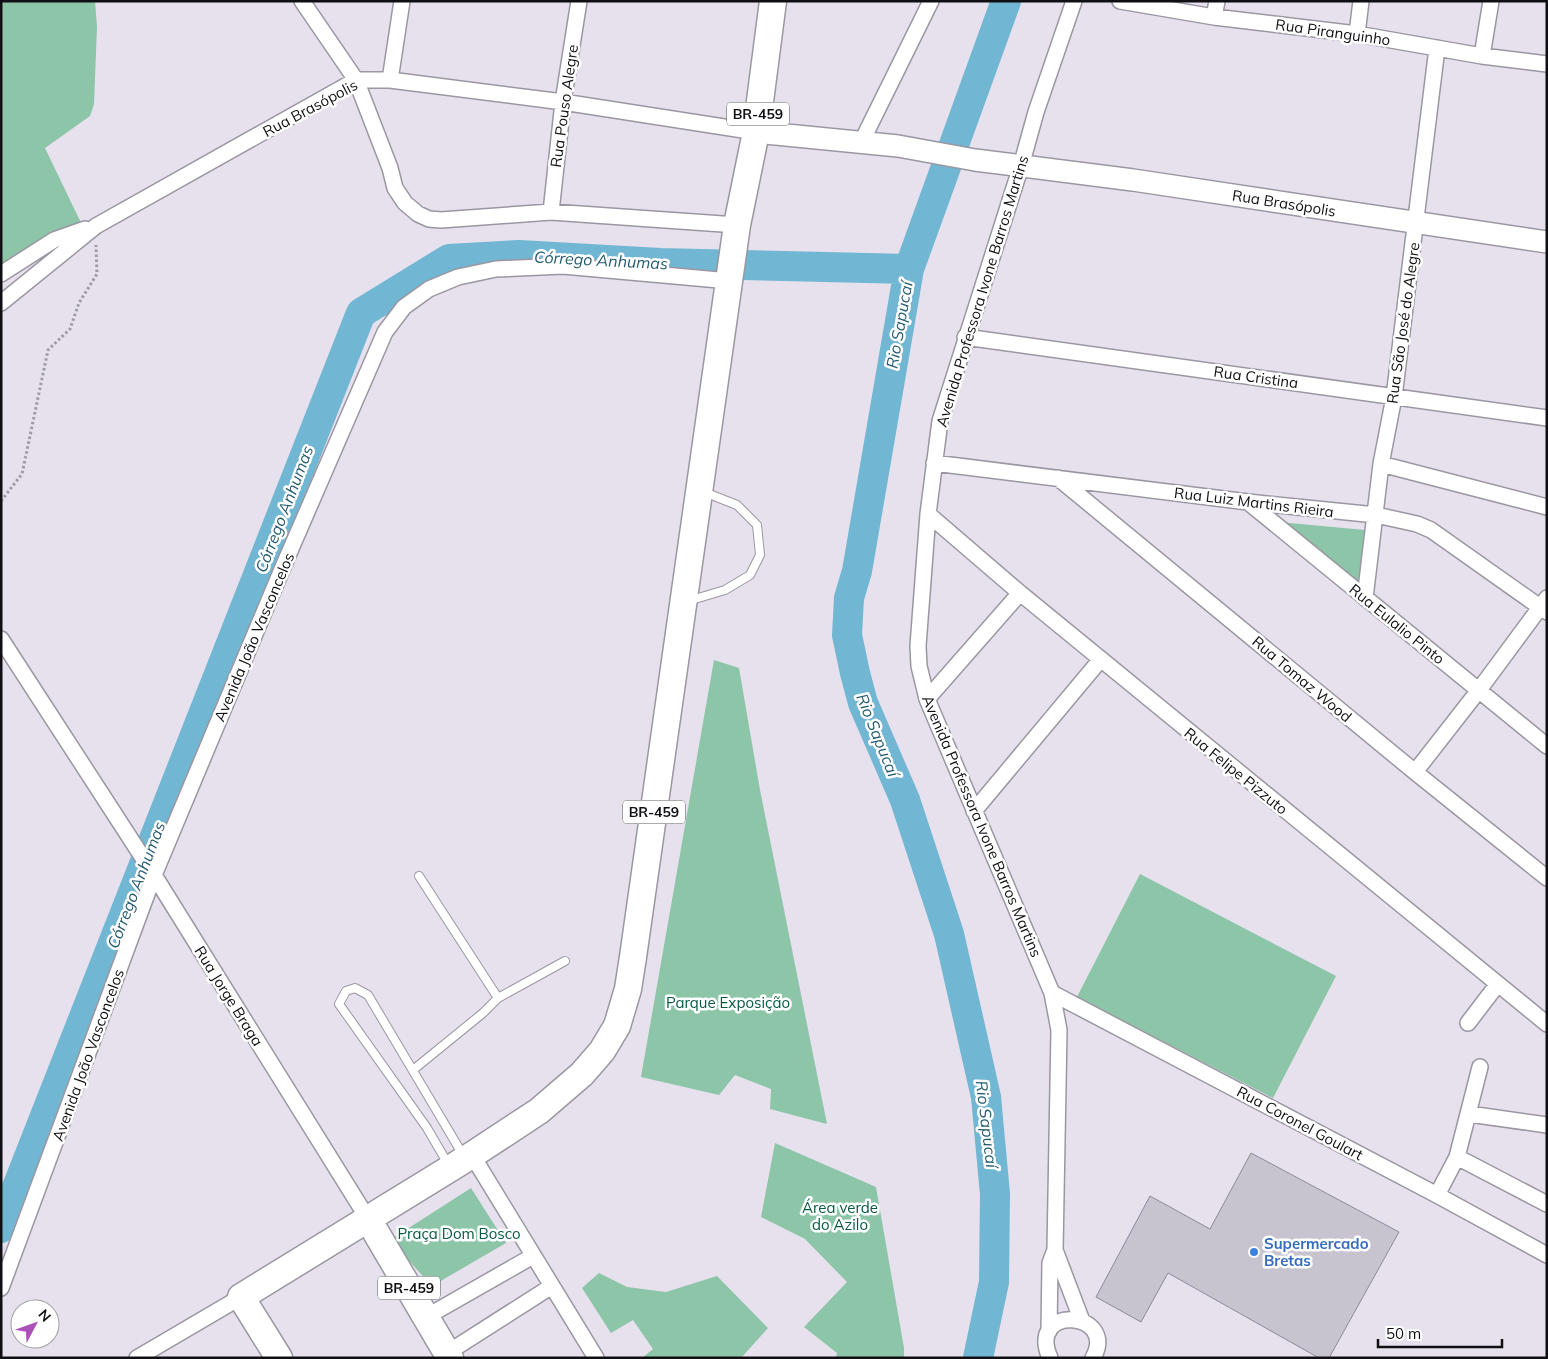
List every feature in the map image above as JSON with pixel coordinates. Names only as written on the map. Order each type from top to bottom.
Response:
[{"type":"highway","name":"BR-459","points":[[242,1297],[539,1111],[582,1074],[602,1051],[617,1026],[628,989],[633,957],[736,232],[756,132],[773,1]]},
{"type":"highway","name":"Rua Jorge Braga","points":[[368,1219],[449,1355]]},
{"type":"highway","points":[[242,1297],[279,1358]]},
{"type":"street","points":[[302,1],[356,80],[390,168],[395,188],[404,203],[418,214],[429,219],[441,220],[551,212],[736,232]]},
{"type":"street","points":[[390,80],[402,1]]},
{"type":"street","name":"Rua Pouso Alegre","points":[[551,212],[563,102],[579,1]]},
{"type":"street","points":[[862,143],[931,1]]},
{"type":"street","name":"Avenida Professora Ivone Barros Martins","points":[[1047,1355],[1050,1263],[1055,1250],[1058,1030],[1052,993],[927,699],[919,666],[918,646],[928,514],[940,421],[965,337],[1021,166],[1036,112],[1074,1]]},
{"type":"street","name":"Rua Piranguinho","points":[[1120,1],[1214,17],[1358,34],[1482,56],[1547,64]]},
{"type":"street","points":[[1214,17],[1217,1]]},
{"type":"street","points":[[1358,34],[1362,1]]},
{"type":"street","points":[[1482,56],[1491,1]]},
{"type":"street","name":"Rua São José do Alegre","points":[[1365,598],[1381,464],[1394,397],[1437,48]]},
{"type":"street","name":"Rua Brasópolis","points":[[1,303],[96,226],[356,80],[390,80],[563,102],[756,132],[898,146],[975,160],[1134,180],[1547,242]]},
{"type":"street","points":[[1,274],[54,240],[96,226]]},
{"type":"street","name":"Avenida João Vasconcelos","points":[[1,1288],[153,873],[385,332],[404,307],[428,289],[458,277],[496,269],[563,266],[731,275]]},
{"type":"street","name":"Rua Cristina","points":[[965,337],[1547,418]]},
{"type":"street","name":"Rua Luiz Martins Rieira","points":[[934,464],[1376,516],[1417,524],[1431,530],[1544,606]]},
{"type":"street","points":[[1381,464],[1547,507]]},
{"type":"street","name":"Rua Tomaz Wood","points":[[1058,478],[1415,772],[1547,878]]},
{"type":"street","name":"Rua Eulalio Pinto","points":[[1248,502],[1547,746]]},
{"type":"street","name":"Rua Felipe Pizzuto","points":[[928,514],[1101,660],[1547,1024]]},
{"type":"street","points":[[927,699],[1020,593]]},
{"type":"street","points":[[1415,772],[1544,606]]},
{"type":"street","name":"Rua Jorge Braga","points":[[1,639],[153,873],[368,1219]]},
{"type":"street","points":[[974,811],[1101,660]]},
{"type":"street","points":[[1468,1023],[1497,985]]},
{"type":"street","name":"Rua Coronel Goulart","points":[[1052,993],[1437,1195],[1547,1255]]},
{"type":"street","points":[[1437,1195],[1457,1157],[1480,1067]]},
{"type":"street","points":[[1468,1114],[1547,1125]]},
{"type":"street","points":[[1457,1157],[1547,1204]]},
{"type":"street","points":[[463,1160],[532,1256],[596,1358]]},
{"type":"street","name":"Avenida Professora Ivone Barros Martins","points":[[1055,1250],[1082,1321],[1091,1327],[1096,1336],[1099,1353]]},
{"type":"street","points":[[426,1317],[532,1256]]},
{"type":"street","points":[[449,1355],[552,1286]]},
{"type":"street","points":[[137,1358],[242,1297]]},
{"type":"street","points":[[1049,1331],[1060,1321],[1075,1318],[1082,1321]]},
{"type":"lane","points":[[684,602],[725,590],[750,575],[760,555],[758,525],[737,505],[700,491]]},
{"type":"lane","points":[[419,876],[498,998]]},
{"type":"lane","points":[[413,1070],[483,1013],[498,998],[565,961]]},
{"type":"lane","points":[[355,988],[368,995],[413,1070],[463,1160],[427,1128],[339,1004],[346,991],[355,988]]},
{"type":"path","points":[[1,501],[22,474],[48,350],[70,330],[79,303],[97,274],[96,226]]},
{"type":"green space","points":[[1,1],[95,1],[97,27],[94,104],[90,116],[45,148],[83,227],[1,279]]},
{"type":"green space","points":[[1279,522],[1365,530],[1359,586]]},
{"type":"green space","name":"Parque Exposição","points":[[714,660],[739,668],[760,790],[827,1124],[770,1109],[771,1089],[735,1075],[719,1095],[641,1077]]},
{"type":"green space","points":[[1140,874],[1336,976],[1273,1098],[1077,997]]},
{"type":"green space","name":"Área verde do Azilo","points":[[775,1143],[876,1187],[904,1348],[904,1358],[836,1358],[837,1353],[804,1327],[847,1282],[805,1239],[761,1217]]},
{"type":"green space","name":"Praça Dom Bosco","points":[[471,1188],[506,1243],[432,1286],[390,1240]]},
{"type":"green space","points":[[599,1273],[627,1287],[666,1292],[717,1276],[768,1328],[741,1358],[642,1358],[653,1349],[633,1320],[611,1333],[582,1288]]},
{"type":"building","name":"Supermercado Bretas","points":[[1251,1153],[1399,1232],[1329,1358],[1319,1358],[1168,1273],[1141,1322],[1096,1297],[1150,1196],[1210,1229]]},
{"type":"waterway","name":"Rio Sapucaí","points":[[978,1358],[994,1282],[995,1194],[986,1097],[949,934],[905,800],[863,703],[847,635],[849,598],[857,571],[909,269],[1006,1]]},
{"type":"waterway","name":"Córrego Anhumas","points":[[1,1228],[361,313],[449,259],[519,255],[660,263],[909,269]]},
{"type":"place","name":"Supermercado Bretas","points":[[1254,1252]]}]
